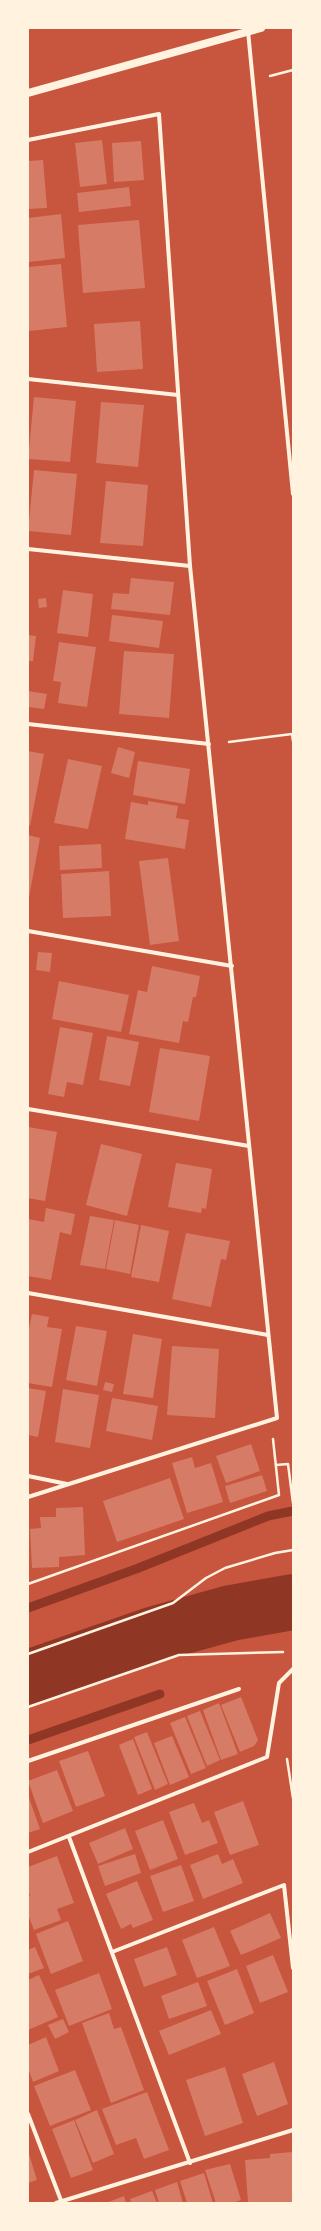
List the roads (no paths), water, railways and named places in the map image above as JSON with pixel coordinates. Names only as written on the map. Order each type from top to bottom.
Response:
[{"type":"main road","points":[[28,93],[248,30],[261,28]]},
{"type":"street","points":[[248,30],[293,494]]},
{"type":"street","points":[[28,140],[159,114],[190,566],[232,966],[268,1335],[278,1418],[28,1497]]},
{"type":"street","points":[[28,379],[178,395]]},
{"type":"street","points":[[28,549],[190,566]]},
{"type":"street","points":[[28,724],[209,744]]},
{"type":"street","points":[[28,931],[232,966]]},
{"type":"street","points":[[28,1109],[249,1146]]},
{"type":"street","points":[[28,1294],[268,1335]]},
{"type":"street","points":[[28,1476],[69,1484]]},
{"type":"street","points":[[28,1852],[69,1837],[267,1757],[280,1684],[293,1669]]},
{"type":"street","points":[[28,1761],[239,1689]]},
{"type":"street","points":[[69,1837],[190,2163]]},
{"type":"street","points":[[112,1952],[284,1885],[293,1968]]},
{"type":"street","points":[[28,2114],[62,2202]]},
{"type":"street","points":[[56,2203],[190,2163],[293,2130]]},
{"type":"waterway","points":[[28,1608],[136,1569],[268,1516],[293,1511]]},
{"type":"waterway","points":[[28,1678],[155,1634],[231,1613],[293,1602]]},
{"type":"waterway","points":[[28,1740],[160,1694]]}]
